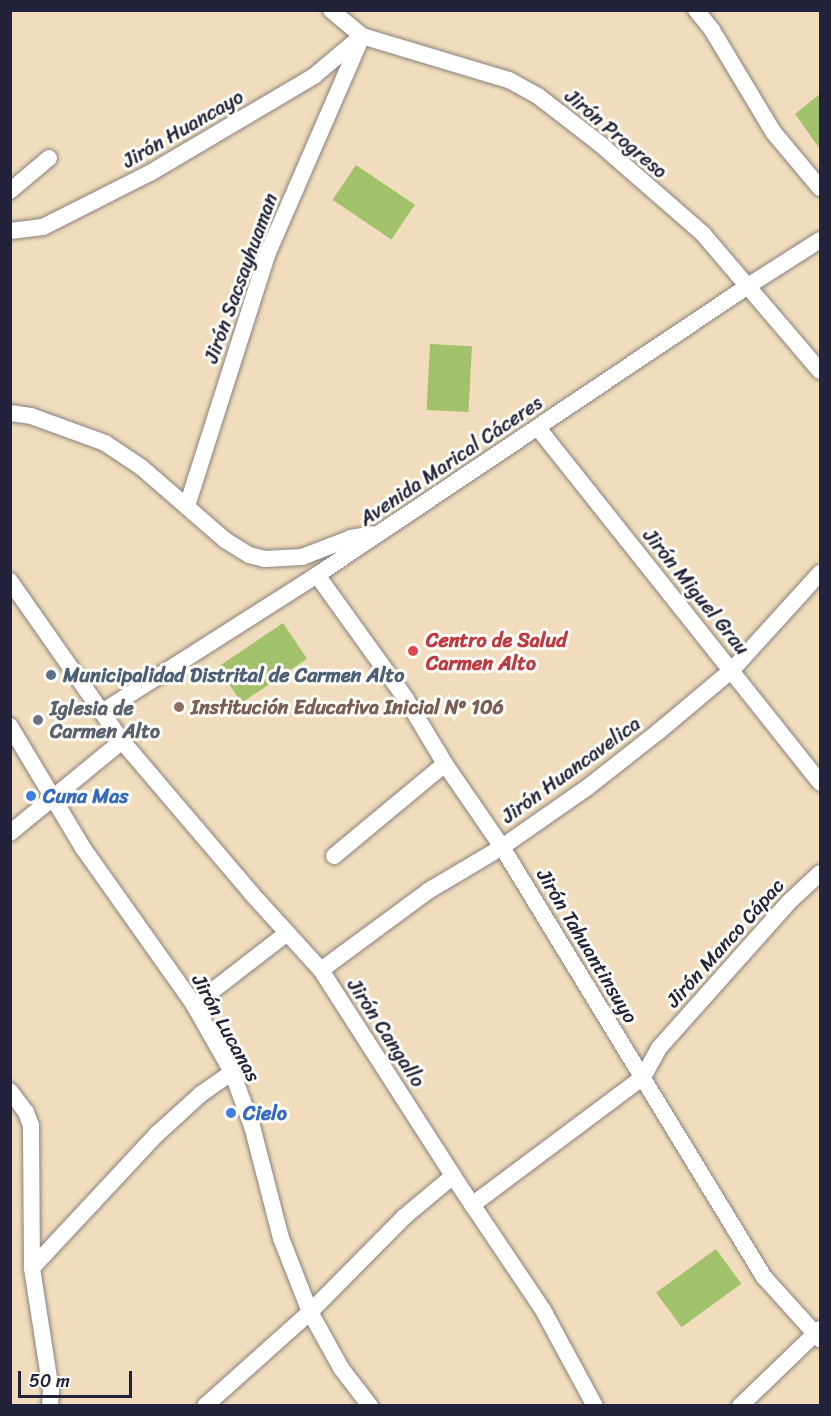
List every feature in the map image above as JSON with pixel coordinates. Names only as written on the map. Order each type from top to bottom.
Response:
[{"type":"street","name":"Jirón Progreso","points":[[331,10],[362,36],[509,81],[538,96],[600,144],[703,234],[820,370]]},
{"type":"street","points":[[696,10],[712,30],[774,133],[820,188]]},
{"type":"street","name":"Jirón Huancayo","points":[[10,231],[43,227],[150,173],[314,76],[362,36]]},
{"type":"street","name":"Jirón Sacsayhuaman","points":[[187,506],[267,255],[362,36]]},
{"type":"street","points":[[10,191],[49,158]]},
{"type":"street","name":"Avenida Marical Cáceres","points":[[102,712],[317,575],[820,240]]},
{"type":"street","points":[[10,413],[31,416],[105,443],[141,467],[225,540],[249,555],[266,559],[302,557],[351,538],[382,532]]},
{"type":"street","name":"Jirón Miguel Grau","points":[[538,428],[820,782]]},
{"type":"street","name":"Jirón Huancavelica","points":[[321,970],[428,891],[502,847],[588,787],[732,670],[820,573]]},
{"type":"street","name":"Jirón Tahuantinsuyo","points":[[317,575],[406,699],[445,764],[502,847],[764,1277],[819,1334]]},
{"type":"street","name":"Jirón Cangallo","points":[[10,581],[122,741],[321,970],[453,1176],[543,1310],[595,1406]]},
{"type":"street","name":"Jirón Lucanas","points":[[10,726],[83,848],[194,1005],[232,1072],[252,1126],[281,1238],[310,1312],[341,1368],[370,1406]]},
{"type":"street","points":[[10,833],[122,741]]},
{"type":"street","points":[[334,856],[445,764]]},
{"type":"street","name":"Jirón Manco Cápac","points":[[472,1205],[643,1077],[659,1048],[789,902],[820,873]]},
{"type":"street","points":[[194,1005],[287,933]]},
{"type":"street","points":[[32,1268],[157,1134],[201,1094],[232,1072]]},
{"type":"street","points":[[11,1091],[27,1112],[31,1126],[32,1268],[51,1390],[50,1406]]},
{"type":"street","points":[[10,1097],[11,1091]]},
{"type":"street","points":[[205,1406],[310,1312],[404,1217],[453,1176]]},
{"type":"street","points":[[740,1406],[819,1334]]},
{"type":"green space","points":[[820,94],[820,149],[795,114]]},
{"type":"green space","points":[[356,165],[415,205],[391,240],[333,200]]},
{"type":"green space","points":[[430,344],[472,346],[468,412],[427,410]]},
{"type":"green space","points":[[283,623],[307,659],[242,703],[218,667]]},
{"type":"green space","points":[[716,1249],[741,1284],[681,1327],[656,1292]]},
{"type":"place","name":"Centro de Salud Carmen Alto","points":[[413,651]]},
{"type":"place","name":"Municipalidad Distrital de Carmen Alto","points":[[51,675]]},
{"type":"place","name":"Institución Educativa Inicial Nº 106","points":[[179,707]]},
{"type":"place","name":"Iglesia de Carmen Alto","points":[[38,720]]},
{"type":"place","name":"Cuna Mas","points":[[31,796]]},
{"type":"place","name":"Cielo","points":[[231,1113]]}]
